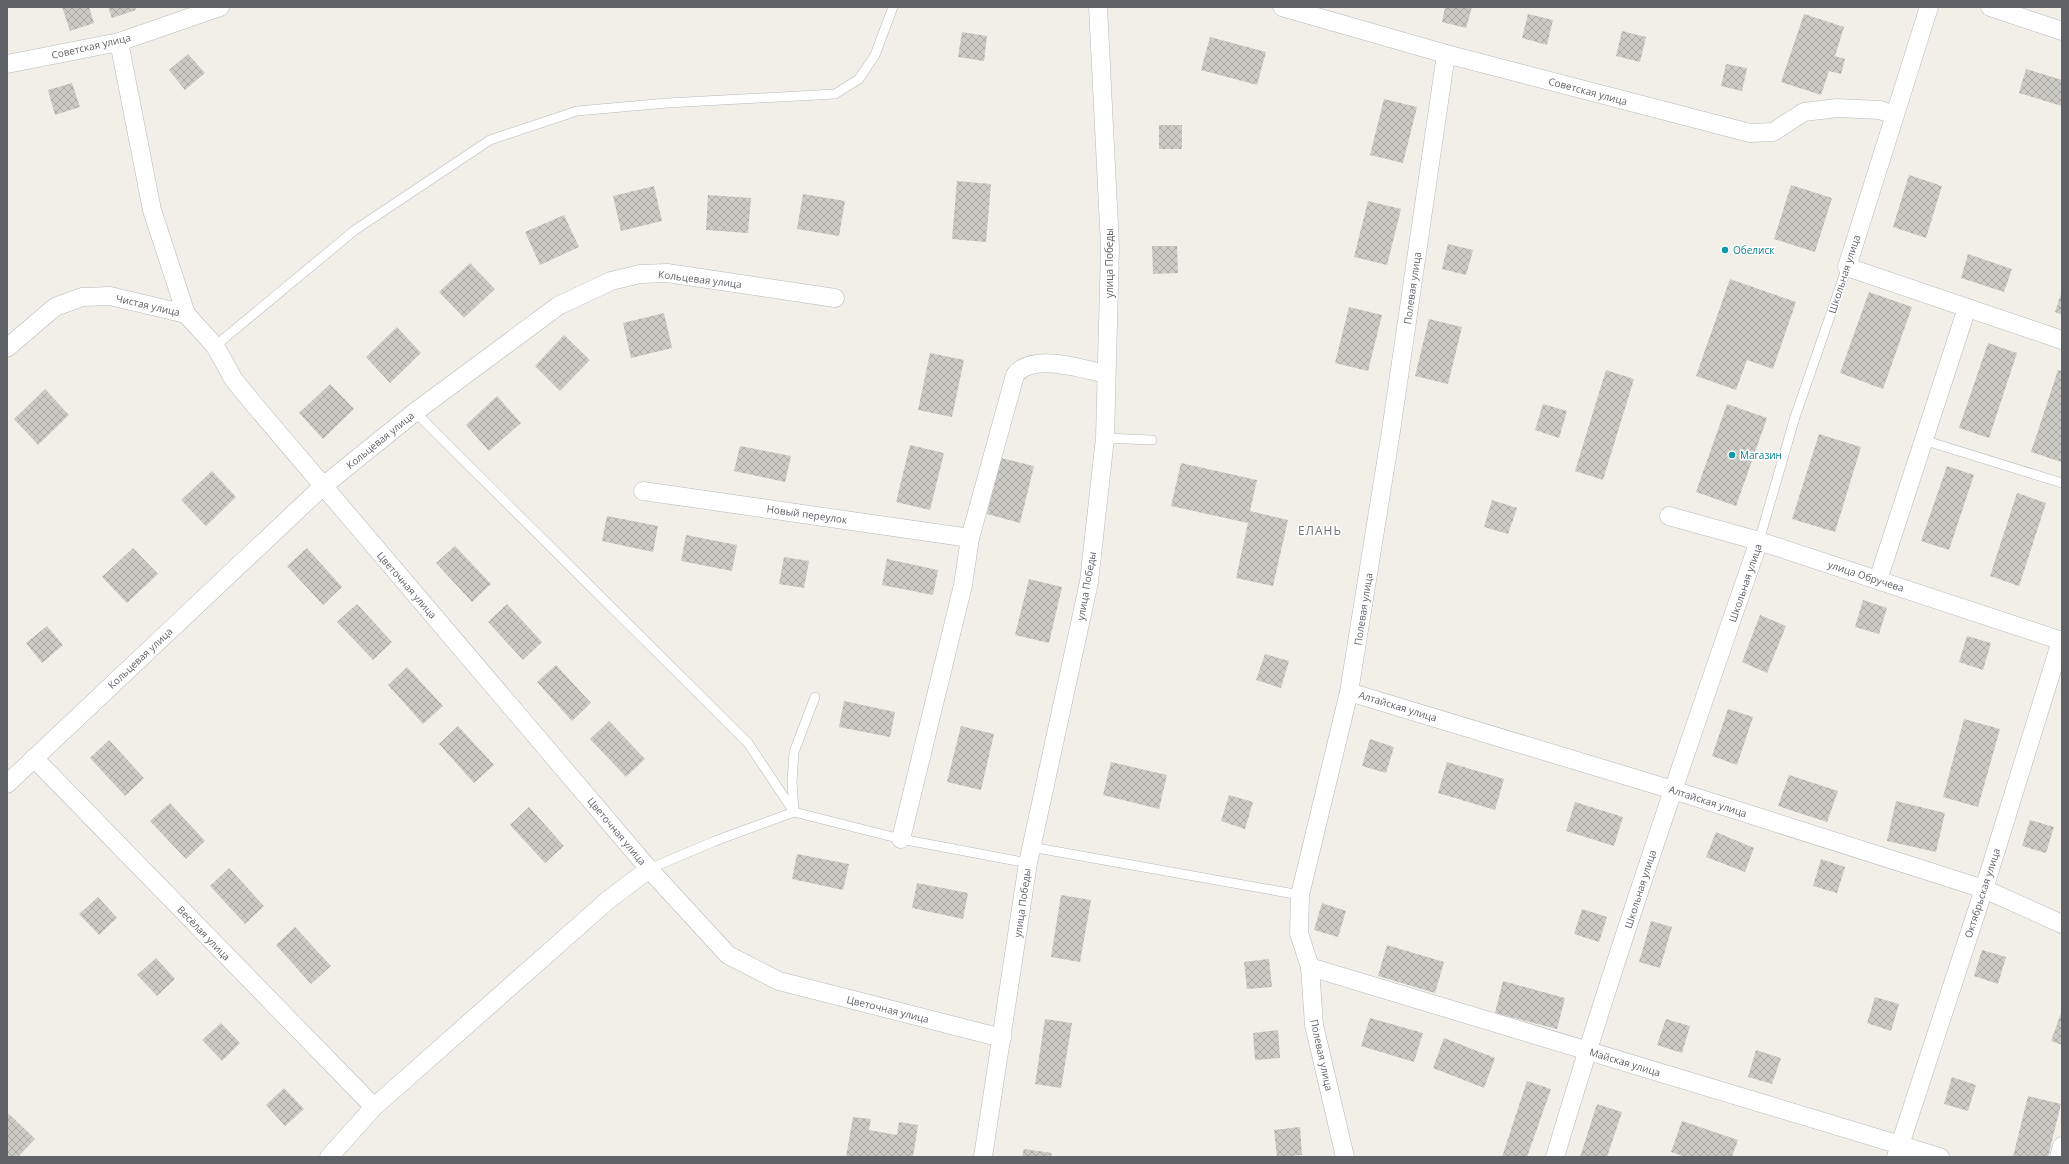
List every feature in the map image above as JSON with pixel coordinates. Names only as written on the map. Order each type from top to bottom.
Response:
[{"type":"street","name":"Советская улица","points":[[7,64],[118,42],[220,7]]},
{"type":"street","name":"улица Победы","points":[[983,1157],[1029,855],[1089,582],[1104,438],[1110,247],[1098,7]]},
{"type":"street","name":"Советская улица","points":[[1282,7],[1446,54],[1750,134],[1774,132],[1804,112],[1837,108],[1880,110],[1894,115]]},
{"type":"street","name":"Школьная улица","points":[[1847,267],[1929,7]]},
{"type":"street","points":[[1990,7],[2062,31]]},
{"type":"street","points":[[118,42],[152,210],[186,314]]},
{"type":"street","name":"Полевая улица","points":[[1345,1157],[1314,1026],[1310,967],[1299,933],[1300,895],[1349,692],[1391,431],[1446,54]]},
{"type":"street","points":[[1847,267],[2062,340]]},
{"type":"street","name":"Кольцевая улица","points":[[7,784],[322,486],[415,412],[558,306],[611,281],[640,274],[667,273],[835,298]]},
{"type":"street","name":"Чистая улица","points":[[7,348],[55,307],[82,297],[110,296],[186,314]]},
{"type":"street","points":[[1878,580],[1967,308]]},
{"type":"street","name":"Цветочная улица","points":[[186,314],[215,346],[234,380],[322,486],[559,761],[649,869],[728,955],[780,981],[1002,1038]]},
{"type":"street","points":[[901,839],[963,585],[970,538],[1016,375],[1020,370],[1039,364],[1062,364],[1106,374]]},
{"type":"street","name":"Новый переулок","points":[[643,491],[970,538]]},
{"type":"street","name":"улица Обручева","points":[[1669,516],[1759,541],[2062,641]]},
{"type":"street","name":"Школьная улица","points":[[1555,1157],[1587,1051],[1673,790],[1759,541]]},
{"type":"street","name":"Октябрьская улица","points":[[1898,1151],[1984,889],[2062,641]]},
{"type":"street","name":"Алтайская улица","points":[[1349,692],[1673,790],[1984,889],[2062,924]]},
{"type":"street","name":"Весёлая улица","points":[[34,758],[374,1107]]},
{"type":"street","points":[[328,1157],[374,1107],[607,901],[649,869]]},
{"type":"street","name":"Майская улица","points":[[1310,967],[1587,1051],[1898,1151],[1940,1157]]},
{"type":"street","points":[[2059,1157],[2062,1146]]},
{"type":"lane","points":[[215,346],[355,230],[490,140],[577,111],[667,103],[835,94],[859,79],[875,55],[893,7]]},
{"type":"lane","name":"Школьная улица","points":[[1759,541],[1795,417],[1847,267]]},
{"type":"lane","points":[[415,412],[748,743],[794,812]]},
{"type":"lane","points":[[1104,438],[1152,440]]},
{"type":"lane","points":[[1923,440],[2062,483]]},
{"type":"lane","points":[[794,812],[792,782],[794,752],[815,697]]},
{"type":"lane","points":[[649,869],[715,841],[794,812],[901,839],[1029,855],[1300,895]]},
{"type":"building","points":[[62,7],[89,7],[94,23],[70,31]]},
{"type":"building","points":[[108,7],[135,7],[136,10],[112,18]]},
{"type":"building","points":[[1445,7],[1472,7],[1466,28],[1442,22]]},
{"type":"building","points":[[1528,14],[1553,20],[1547,45],[1522,38]]},
{"type":"building","points":[[1804,14],[1844,27],[1835,56],[1845,59],[1841,74],[1829,71],[1821,95],[1781,82]]},
{"type":"building","points":[[1622,31],[1646,37],[1640,62],[1616,56]]},
{"type":"building","points":[[962,32],[987,36],[984,61],[958,57]]},
{"type":"building","points":[[1210,37],[1266,52],[1257,85],[1201,70]]},
{"type":"building","points":[[188,54],[205,73],[185,90],[169,70]]},
{"type":"building","points":[[1726,64],[1747,68],[1742,91],[1721,86]]},
{"type":"building","points":[[2026,69],[2062,80],[2062,106],[2019,93]]},
{"type":"building","points":[[72,83],[80,107],[55,115],[48,90]]},
{"type":"building","points":[[1384,99],[1417,107],[1403,163],[1370,155]]},
{"type":"building","points":[[1159,125],[1182,125],[1182,149],[1159,149]]},
{"type":"building","points":[[1909,175],[1942,186],[1926,238],[1893,227]]},
{"type":"building","points":[[957,181],[991,184],[986,242],[952,239]]},
{"type":"building","points":[[1791,185],[1832,198],[1815,252],[1774,239]]},
{"type":"building","points":[[654,186],[662,221],[621,231],[613,196]]},
{"type":"building","points":[[803,194],[845,201],[839,236],[797,229]]},
{"type":"building","points":[[708,195],[751,198],[748,233],[706,230]]},
{"type":"building","points":[[1368,201],[1401,209],[1387,265],[1354,257]]},
{"type":"building","points":[[564,215],[579,247],[540,265],[525,232]]},
{"type":"building","points":[[1448,244],[1473,250],[1466,275],[1442,269]]},
{"type":"building","points":[[1152,246],[1177,246],[1178,273],[1153,274]]},
{"type":"building","points":[[1968,254],[2012,269],[2004,292],[1961,278]]},
{"type":"building","points":[[470,263],[495,289],[464,318],[439,292]]},
{"type":"building","points":[[1730,279],[1796,302],[1773,369],[1747,360],[1736,390],[1696,376]]},
{"type":"building","points":[[2062,291],[2062,315],[2055,312]]},
{"type":"building","points":[[1869,292],[1912,307],[1883,389],[1840,373]]},
{"type":"building","points":[[1349,307],[1382,315],[1368,371],[1335,363]]},
{"type":"building","points":[[664,313],[672,348],[631,358],[623,323]]},
{"type":"building","points":[[1429,319],[1462,327],[1448,384],[1415,376]]},
{"type":"building","points":[[397,327],[421,353],[390,383],[366,357]]},
{"type":"building","points":[[564,335],[590,360],[560,391],[535,366]]},
{"type":"building","points":[[1988,343],[2017,353],[1989,438],[1959,428]]},
{"type":"building","points":[[930,353],[964,360],[952,417],[918,410]]},
{"type":"building","points":[[1606,370],[1634,379],[1603,480],[1575,471]]},
{"type":"building","points":[[2058,370],[2062,371],[2061,462],[2031,452]]},
{"type":"building","points":[[330,384],[354,409],[323,439],[299,413]]},
{"type":"building","points":[[45,389],[69,415],[38,445],[14,419]]},
{"type":"building","points":[[497,396],[521,423],[489,451],[466,425]]},
{"type":"building","points":[[1543,404],[1567,411],[1559,438],[1535,430]]},
{"type":"building","name":"Магазин","points":[[1727,404],[1767,418],[1736,506],[1696,492]]},
{"type":"building","points":[[1819,434],[1861,447],[1835,532],[1792,519]]},
{"type":"building","points":[[910,445],[944,453],[930,510],[896,502]]},
{"type":"building","points":[[740,446],[791,456],[785,482],[734,471]]},
{"type":"building","points":[[1001,458],[1034,466],[1020,523],[987,514]]},
{"type":"building","points":[[1181,463],[1257,480],[1250,511],[1288,520],[1273,586],[1236,578],[1248,523],[1171,506]]},
{"type":"building","points":[[1947,466],[1974,475],[1949,550],[1921,541]]},
{"type":"building","points":[[212,471],[236,497],[206,526],[181,500]]},
{"type":"building","points":[[2017,493],[2046,503],[2019,586],[1990,576]]},
{"type":"building","points":[[1492,500],[1517,508],[1508,534],[1484,527]]},
{"type":"building","points":[[607,516],[658,526],[653,552],[602,541]]},
{"type":"building","points":[[686,535],[737,545],[732,571],[681,561]]},
{"type":"building","points":[[455,546],[491,584],[472,602],[436,563]]},
{"type":"building","points":[[133,548],[158,574],[127,603],[102,577]]},
{"type":"building","points":[[307,548],[342,587],[323,605],[287,566]]},
{"type":"building","points":[[784,557],[809,561],[804,588],[779,584]]},
{"type":"building","points":[[887,559],[938,570],[933,595],[882,585]]},
{"type":"building","points":[[1029,579],[1062,587],[1049,643],[1015,635]]},
{"type":"building","points":[[1863,600],[1887,608],[1879,634],[1855,627]]},
{"type":"building","points":[[357,604],[392,642],[373,660],[337,622]]},
{"type":"building","points":[[507,604],[542,642],[523,660],[488,622]]},
{"type":"building","points":[[1760,615],[1786,626],[1767,673],[1742,662]]},
{"type":"building","points":[[47,626],[63,645],[42,663],[26,643]]},
{"type":"building","points":[[1967,636],[1991,643],[1983,670],[1959,662]]},
{"type":"building","points":[[1265,654],[1289,661],[1281,688],[1256,680]]},
{"type":"building","points":[[556,665],[591,703],[572,721],[537,682]]},
{"type":"building","points":[[407,667],[443,706],[423,724],[388,685]]},
{"type":"building","points":[[844,701],[895,712],[890,737],[839,727]]},
{"type":"building","points":[[1728,709],[1753,717],[1737,765],[1712,756]]},
{"type":"building","points":[[1964,719],[2000,729],[1978,807],[1943,797]]},
{"type":"building","points":[[609,721],[645,759],[626,777],[590,739]]},
{"type":"building","points":[[458,726],[494,765],[474,783],[439,744]]},
{"type":"building","points":[[961,726],[994,734],[981,790],[947,782]]},
{"type":"building","points":[[1370,739],[1394,747],[1386,773],[1362,766]]},
{"type":"building","points":[[109,740],[144,778],[125,796],[90,758]]},
{"type":"building","points":[[1111,762],[1167,775],[1159,809],[1103,795]]},
{"type":"building","points":[[1447,762],[1504,779],[1495,810],[1438,793]]},
{"type":"building","points":[[1789,775],[1838,791],[1827,822],[1778,806]]},
{"type":"building","points":[[1229,795],[1253,802],[1245,829],[1221,821]]},
{"type":"building","points":[[1896,801],[1945,813],[1936,852],[1887,841]]},
{"type":"building","points":[[1575,802],[1623,817],[1614,846],[1566,831]]},
{"type":"building","points":[[170,803],[205,841],[186,859],[150,821]]},
{"type":"building","points":[[529,807],[564,846],[545,863],[510,825]]},
{"type":"building","points":[[2030,820],[2054,827],[2046,853],[2022,846]]},
{"type":"building","points":[[1716,832],[1754,848],[1745,872],[1706,857]]},
{"type":"building","points":[[797,854],[849,864],[843,890],[792,879]]},
{"type":"building","points":[[1821,859],[1845,867],[1837,893],[1813,886]]},
{"type":"building","points":[[229,868],[264,906],[245,924],[210,886]]},
{"type":"building","points":[[917,883],[968,893],[963,919],[912,908]]},
{"type":"building","points":[[1061,895],[1091,900],[1080,962],[1051,957]]},
{"type":"building","points":[[98,897],[117,918],[99,935],[79,914]]},
{"type":"building","points":[[1322,903],[1346,911],[1338,937],[1314,930]]},
{"type":"building","points":[[1582,909],[1607,917],[1599,942],[1574,934]]},
{"type":"building","points":[[1651,921],[1672,927],[1660,968],[1639,962]]},
{"type":"building","points":[[295,927],[331,966],[311,984],[276,945]]},
{"type":"building","points":[[1387,945],[1444,962],[1435,993],[1378,976]]},
{"type":"building","points":[[1982,950],[2006,957],[1998,984],[1974,976]]},
{"type":"building","points":[[156,958],[175,979],[157,996],[137,975]]},
{"type":"building","points":[[1269,959],[1272,987],[1247,989],[1244,962]]},
{"type":"building","points":[[1503,981],[1565,998],[1557,1029],[1495,1013]]},
{"type":"building","points":[[1875,997],[1899,1004],[1891,1031],[1867,1023]]},
{"type":"building","points":[[2062,1010],[2062,1045],[2051,1041]]},
{"type":"building","points":[[1370,1018],[1423,1033],[1414,1062],[1361,1046]]},
{"type":"building","points":[[1045,1019],[1072,1023],[1061,1088],[1035,1084]]},
{"type":"building","points":[[1666,1019],[1690,1026],[1682,1053],[1657,1045]]},
{"type":"building","points":[[221,1023],[240,1043],[222,1061],[202,1040]]},
{"type":"building","points":[[1278,1030],[1280,1058],[1255,1060],[1253,1033]]},
{"type":"building","points":[[1444,1038],[1495,1058],[1484,1088],[1433,1068]]},
{"type":"building","points":[[1756,1050],[1781,1058],[1772,1084],[1748,1077]]},
{"type":"building","points":[[1952,1077],[1976,1085],[1968,1111],[1944,1104]]},
{"type":"building","points":[[1527,1081],[1551,1089],[1527,1157],[1502,1157]]},
{"type":"building","points":[[284,1088],[304,1109],[285,1126],[266,1105]]},
{"type":"building","points":[[2028,1096],[2061,1104],[2048,1157],[2013,1157]]},
{"type":"building","points":[[1597,1104],[1622,1112],[1607,1157],[1580,1157]]},
{"type":"building","points":[[9,1114],[35,1139],[18,1157],[7,1157],[7,1116]]},
{"type":"building","points":[[853,1117],[871,1119],[869,1130],[897,1135],[899,1122],[918,1125],[913,1157],[846,1157]]},
{"type":"building","points":[[1682,1121],[1738,1140],[1732,1157],[1685,1157],[1671,1152]]},
{"type":"building","points":[[1300,1127],[1302,1155],[1277,1157],[1274,1130]]},
{"type":"building","points":[[1024,1149],[1052,1153],[1051,1157],[1022,1157]]},
{"type":"place","name":"Обелиск","points":[[1725,250]]},
{"type":"place","name":"Магазин","points":[[1732,455]]},
{"type":"district","name":"ЕЛАНЬ","points":[[1320,531]]}]
